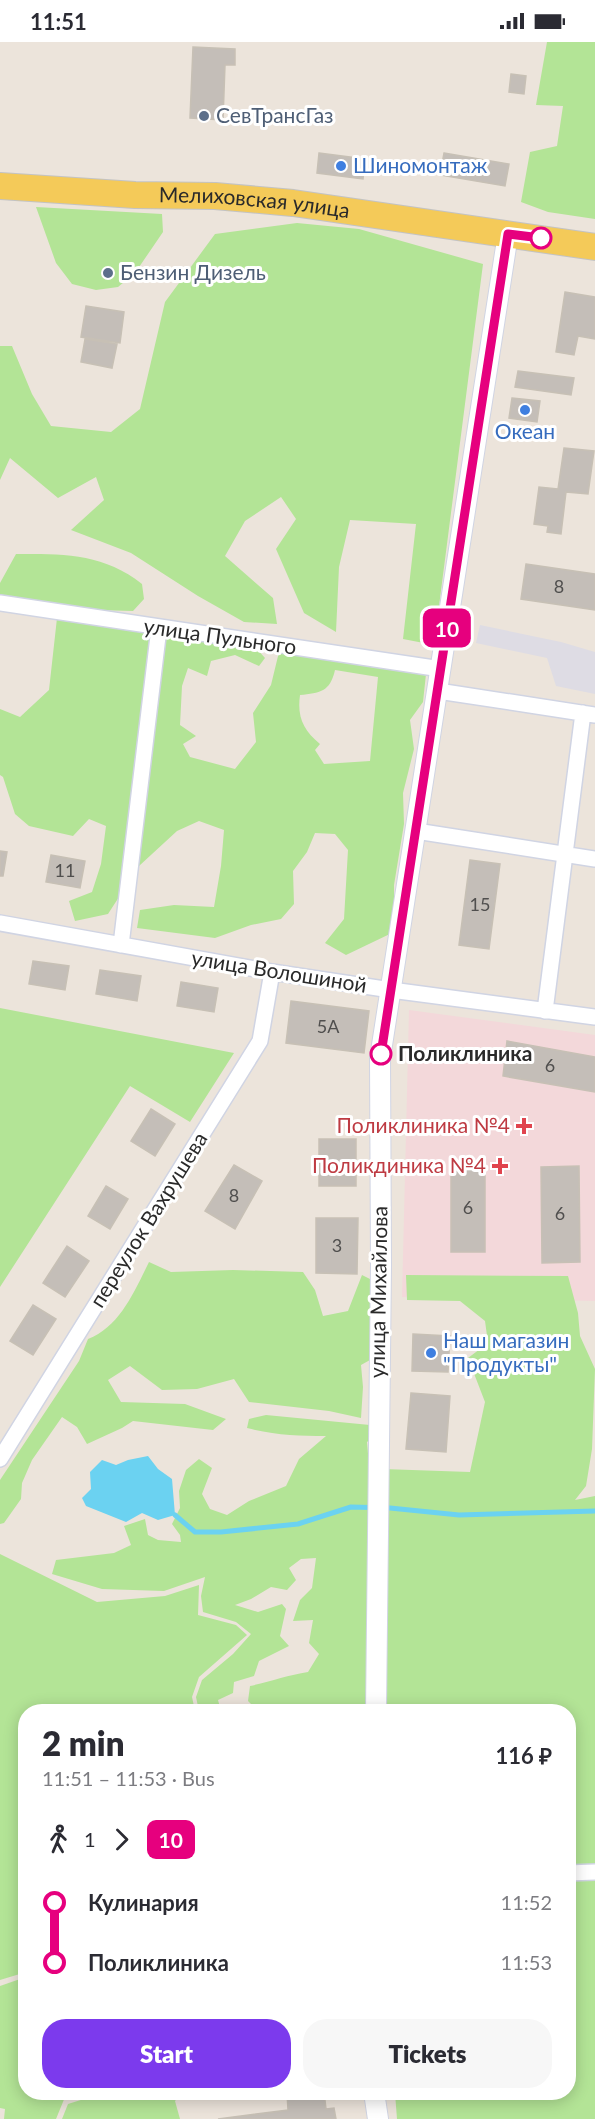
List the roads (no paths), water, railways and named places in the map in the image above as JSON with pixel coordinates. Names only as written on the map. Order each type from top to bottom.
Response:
[{"type":"main road","name":"Мелиховская улица","points":[[0,186],[135,195],[215,196],[293,203],[595,247]]},
{"type":"street","name":"улица Михайлова","points":[[376,1704],[381,1266],[380,1058],[508,234]]},
{"type":"street","name":"улица Пульного","points":[[0,603],[441,669]]},
{"type":"street","points":[[121,945],[159,628]]},
{"type":"street","points":[[438,691],[589,714],[565,855],[545,1011]]},
{"type":"street","points":[[416,831],[595,860]]},
{"type":"street","name":"улица Волошиной","points":[[0,923],[272,972],[595,1017]]},
{"type":"street","name":"переулок Вахрушева","points":[[0,1459],[260,1041],[272,972]]},
{"type":"street","points":[[576,1873],[595,1872]]},
{"type":"street","points":[[375,2100],[378,2119]]},
{"type":"water","points":[[148,1456],[158,1469],[172,1479],[175,1515],[158,1520],[142,1513],[126,1522],[86,1506],[82,1498],[91,1489],[90,1472],[102,1460],[116,1465]]},
{"type":"waterway","points":[[175,1515],[195,1532],[221,1532],[298,1524],[351,1507],[390,1508],[459,1515],[595,1511]]},
{"type":"place","name":"СевТрансГаз","points":[[204,116]]},
{"type":"place","name":"Шиномонтаж","points":[[341,166]]},
{"type":"place","name":"Бензин Дизель","points":[[108,273]]},
{"type":"place","name":"Океан","points":[[525,410]]},
{"type":"place","name":"Поликлиника","points":[[381,1054]]},
{"type":"place","name":"Поликлиника №4","points":[[524,1126]]},
{"type":"place","name":"Поликдиника №4","points":[[500,1166]]},
{"type":"place","name":"Наш магазин \"Продукты\"","points":[[431,1353]]}]
